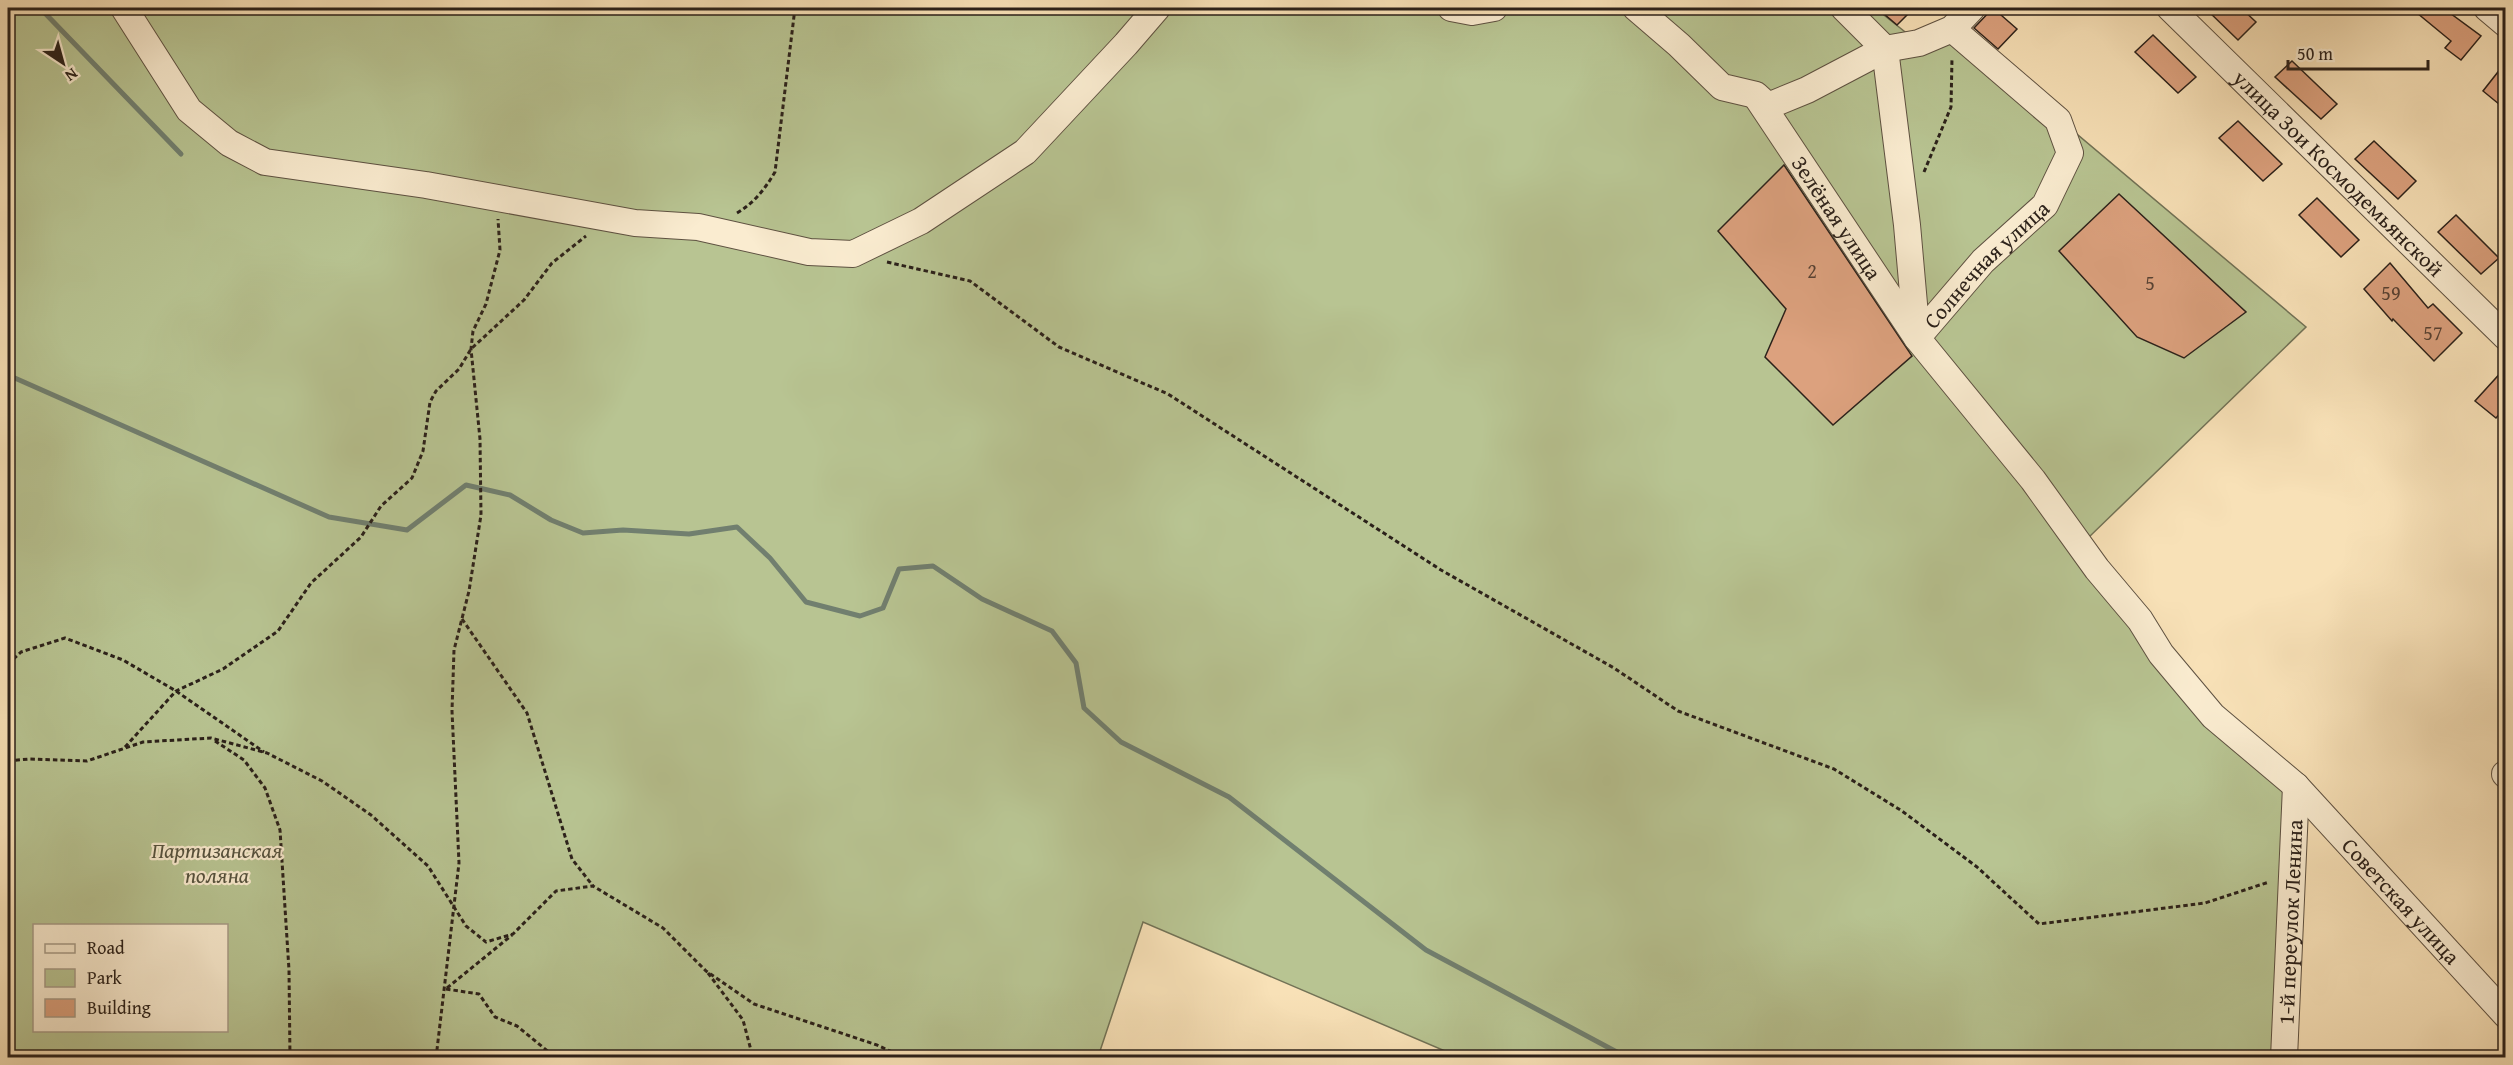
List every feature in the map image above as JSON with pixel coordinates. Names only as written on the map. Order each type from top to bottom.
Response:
[{"type":"street","points":[[124,8],[189,110],[230,143],[266,162],[426,185],[635,223],[698,227],[810,252],[853,254],[921,221],[1025,152],[1157,8]]},
{"type":"street","points":[[1451,8],[1472,12],[1494,8]]},
{"type":"street","points":[[1636,8],[1679,45],[1722,87],[1756,95],[1768,106],[1807,90],[1885,49],[1919,43],[1952,29],[1972,8]]},
{"type":"street","points":[[1844,8],[1885,49],[1907,225],[1917,338]]},
{"type":"street","name":"улица Зои Космодемьянской","points":[[2170,8],[2505,338]]},
{"type":"street","points":[[2487,8],[2505,24]]},
{"type":"street","name":"Солнечная улица","points":[[1917,338],[1983,261],[2045,205],[2070,153],[2058,120],[1952,29]]},
{"type":"street","name":"Зелёная улица","points":[[1756,95],[1917,338],[2033,480],[2097,568],[2140,620],[2161,654],[2213,716],[2296,786]]},
{"type":"street","name":"1-й переулок Ленина","points":[[2284,1058],[2296,786]]},
{"type":"street","name":"Советская улица","points":[[2296,786],[2505,1016]]},
{"type":"path","points":[[731,217],[746,208],[764,190],[775,172],[795,8]]},
{"type":"path","points":[[1921,178],[1951,107],[1952,29]]},
{"type":"path","points":[[436,1058],[446,989],[459,863],[452,711],[454,650],[469,591],[481,516],[480,439],[471,349],[473,331],[486,304],[500,250],[497,199]]},
{"type":"path","points":[[124,748],[176,691],[223,669],[278,631],[311,583],[361,537],[381,506],[412,478],[423,451],[430,402],[436,391],[459,369],[471,349],[524,300],[552,263],[585,236],[595,234]]},
{"type":"path","points":[[853,254],[970,281],[1059,347],[1168,394],[1441,570],[1614,668],[1678,711],[1834,769],[1902,811],[1977,867],[2039,924],[2205,903],[2292,875]]},
{"type":"path","points":[[462,620],[527,713],[572,859],[593,886],[663,928],[706,971],[743,1020],[753,1058]]},
{"type":"path","points":[[8,664],[21,652],[65,638],[123,660],[176,691],[267,753],[322,781],[371,815],[428,866],[466,926],[486,942],[513,934]]},
{"type":"path","points":[[8,761],[29,759],[87,761],[143,742],[211,738],[267,753]]},
{"type":"path","points":[[211,738],[244,760],[265,788],[280,830],[289,970],[290,1058]]},
{"type":"path","points":[[446,989],[513,934],[556,891],[593,886]]},
{"type":"path","points":[[706,971],[754,1004],[877,1045],[905,1058]]},
{"type":"path","points":[[446,989],[479,994],[495,1017],[517,1026],[556,1058]]},
{"type":"green space","name":"Партизанская поляна","points":[[8,8],[1875,8],[1919,43],[1952,29],[2306,327],[2089,537],[2161,654],[2296,786],[2284,1057],[1459,1057],[1143,922],[1098,1057],[8,1057]]},
{"type":"building","points":[[1877,8],[1914,8],[1897,25]]},
{"type":"building","points":[[1993,8],[2017,29],[1998,49],[1974,28]]},
{"type":"building","points":[[2205,8],[2241,8],[2256,22],[2238,40]]},
{"type":"building","points":[[2411,8],[2443,8],[2481,36],[2461,60],[2445,48],[2451,41]]},
{"type":"building","points":[[2153,35],[2196,77],[2178,93],[2135,52]]},
{"type":"building","points":[[2292,61],[2337,104],[2321,119],[2275,77]]},
{"type":"building","points":[[2505,63],[2505,109],[2483,91]]},
{"type":"building","points":[[2238,121],[2282,164],[2263,181],[2219,138]]},
{"type":"building","points":[[2374,141],[2416,181],[2398,199],[2355,159]]},
{"type":"building","points":[[1784,165],[1912,356],[1833,425],[1765,357],[1786,309],[1718,231]]},
{"type":"building","points":[[2119,194],[2246,312],[2184,358],[2137,337],[2059,251]]},
{"type":"building","points":[[2317,198],[2359,240],[2341,257],[2299,215]]},
{"type":"building","points":[[2456,215],[2499,258],[2481,274],[2438,232]]},
{"type":"building","points":[[2390,263],[2428,308],[2433,304],[2462,333],[2434,361],[2393,319],[2392,321],[2364,289]]},
{"type":"building","points":[[2505,368],[2505,408],[2496,418],[2475,401]]},
{"type":"waterway","points":[[8,11],[11,8]]},
{"type":"waterway","points":[[40,8],[181,154]]},
{"type":"waterway","points":[[8,375],[329,517],[407,530],[466,485],[510,495],[551,520],[583,533],[623,530],[689,534],[737,527],[770,558],[806,602],[860,616],[883,608],[899,569],[933,566],[982,599],[1052,631],[1076,663],[1084,708],[1121,742],[1229,797],[1426,950],[1628,1058]]}]
